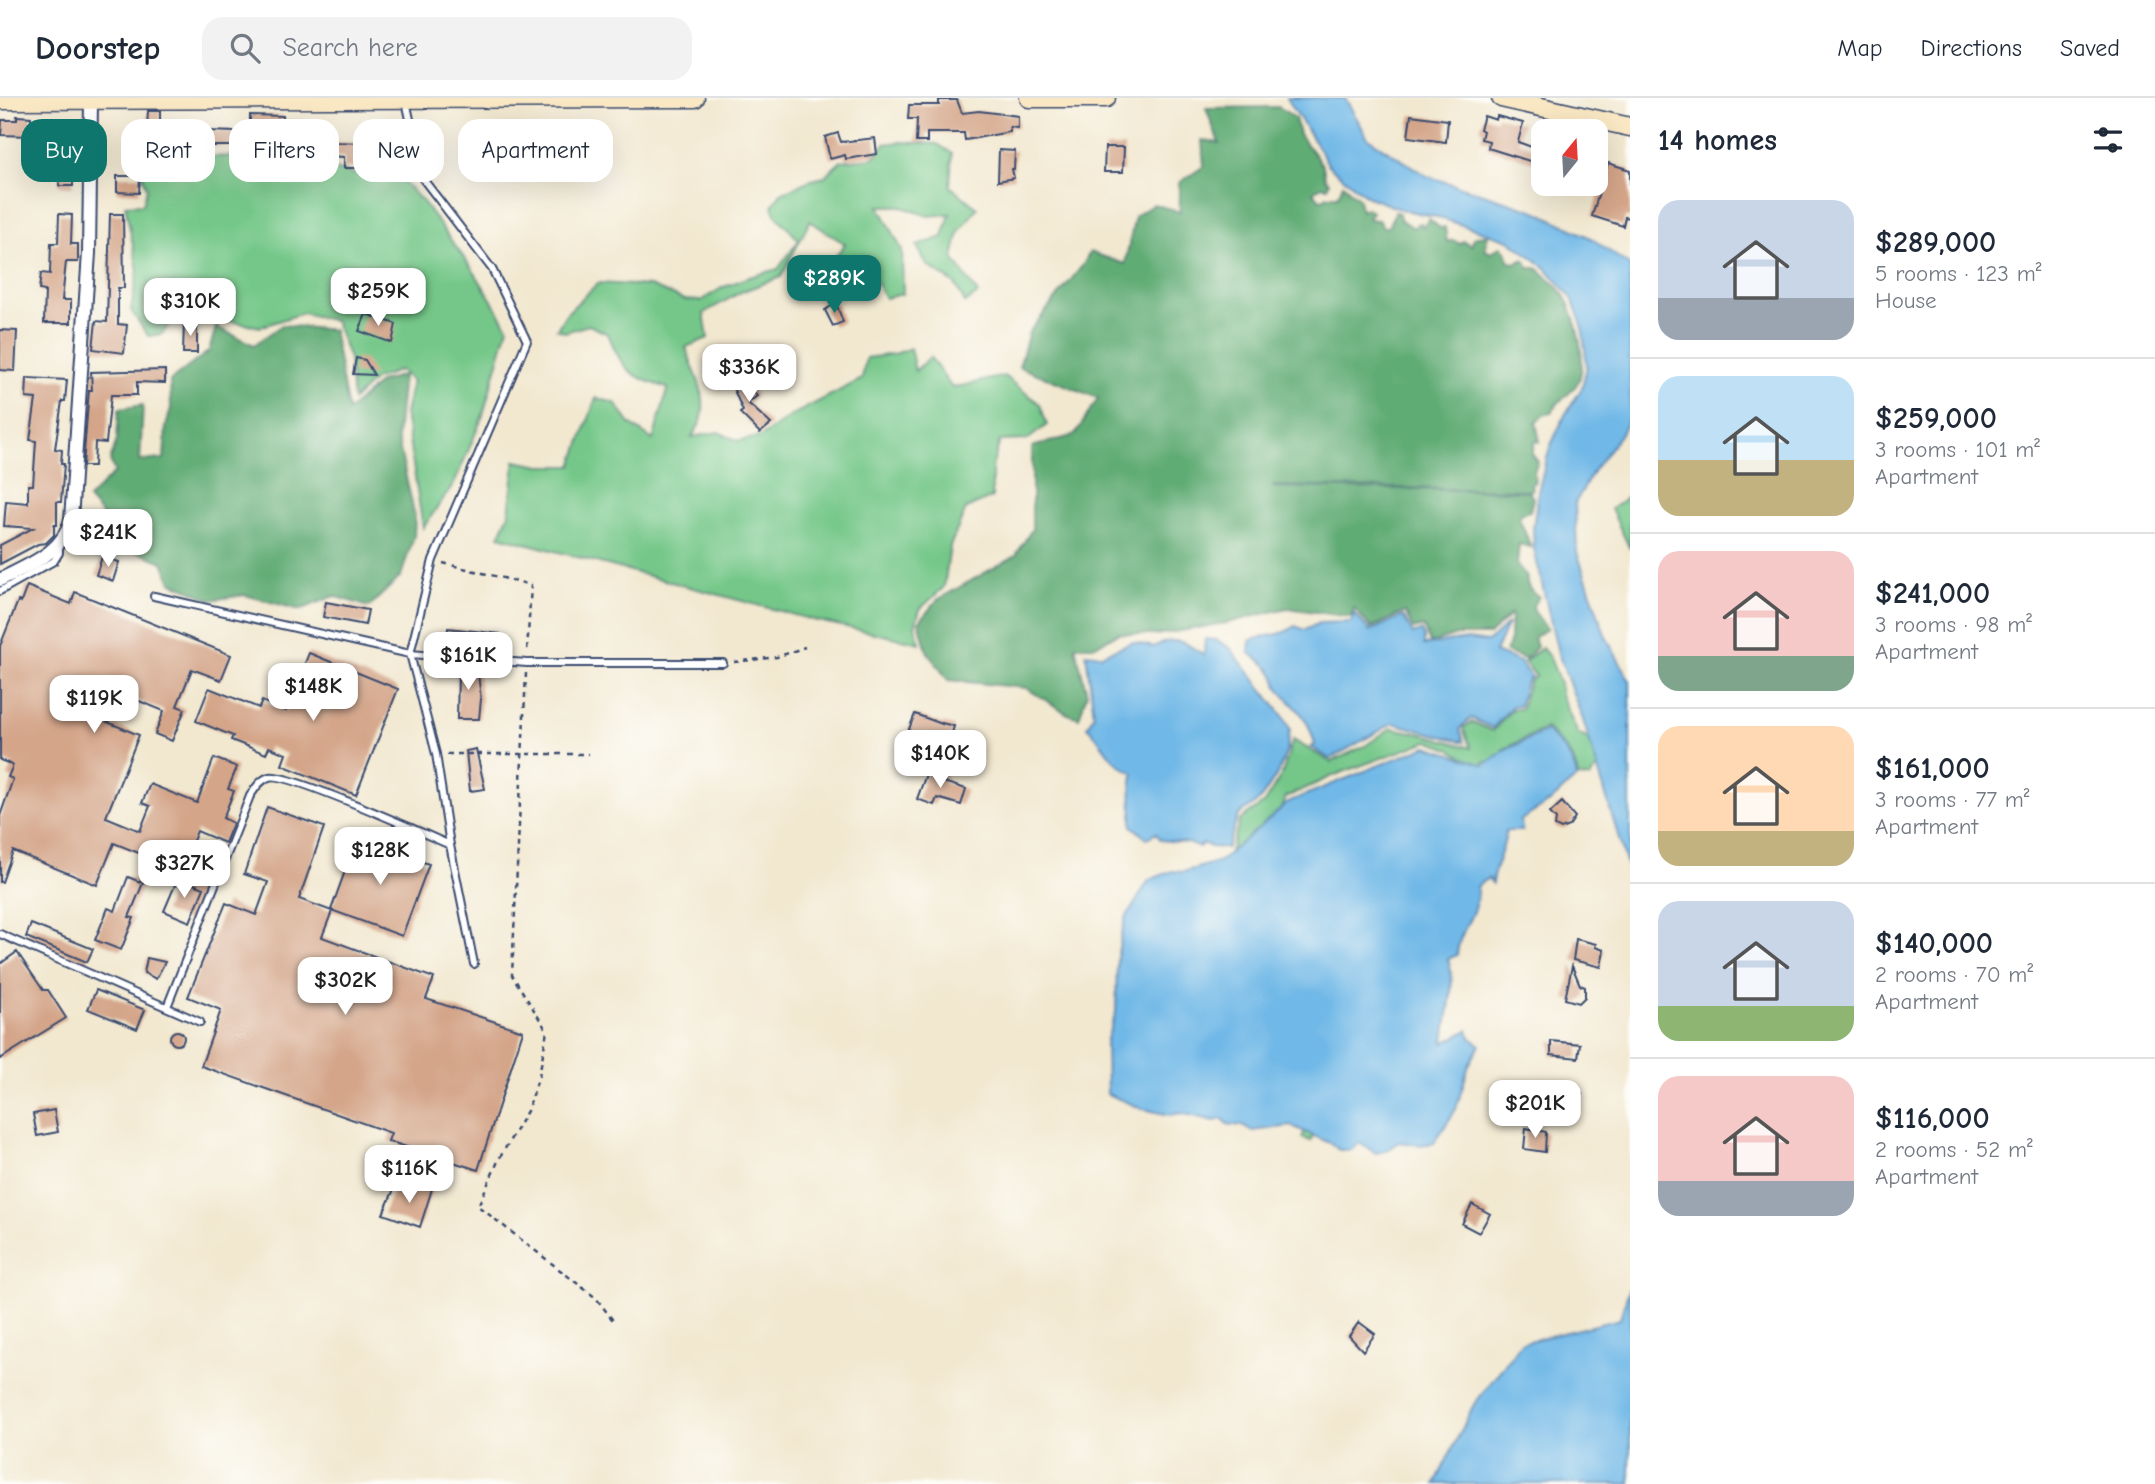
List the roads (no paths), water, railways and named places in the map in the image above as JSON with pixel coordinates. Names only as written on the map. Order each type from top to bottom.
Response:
[{"type":"street","points":[[0,100],[695,98]]},
{"type":"street","points":[[1029,98],[1106,98]]},
{"type":"street","points":[[1501,98],[1630,127]]},
{"type":"street","points":[[0,580],[55,549],[68,530],[71,520],[89,253],[91,101]]},
{"type":"lane","points":[[406,99],[423,179],[492,269],[527,341],[433,560],[410,654],[436,754],[450,845],[474,964]]},
{"type":"lane","points":[[0,591],[54,561],[60,544]]},
{"type":"lane","points":[[154,596],[410,654],[527,663],[723,663]]},
{"type":"lane","points":[[167,1007],[250,796],[258,784],[269,777],[281,777],[321,792],[450,845]]},
{"type":"lane","points":[[0,934],[200,1022]]},
{"type":"water","points":[[1287,98],[1345,98],[1368,138],[1427,176],[1536,211],[1591,238],[1630,266],[1630,416],[1575,503],[1577,552],[1606,637],[1630,681],[1630,875],[1583,720],[1558,653],[1534,549],[1533,529],[1538,492],[1550,447],[1582,388],[1587,366],[1582,325],[1572,298],[1546,268],[1509,240],[1437,217],[1400,209],[1368,197],[1330,167]]},
{"type":"water","points":[[1354,613],[1370,631],[1403,616],[1413,634],[1421,631],[1424,645],[1468,639],[1488,642],[1508,623],[1495,652],[1520,662],[1531,677],[1526,682],[1519,706],[1512,706],[1493,728],[1471,718],[1460,728],[1464,742],[1393,723],[1330,759],[1311,747],[1315,745],[1305,720],[1280,690],[1269,668],[1249,653],[1250,641],[1284,632],[1295,626],[1305,630],[1319,623],[1351,622]]},
{"type":"water","points":[[1205,639],[1217,640],[1230,648],[1283,716],[1290,729],[1287,750],[1278,773],[1260,800],[1238,816],[1227,848],[1211,847],[1203,843],[1199,847],[1161,840],[1156,833],[1147,839],[1132,826],[1131,790],[1134,773],[1112,758],[1087,727],[1094,715],[1086,653],[1101,655],[1133,642],[1153,647],[1176,641],[1185,643],[1204,655]]},
{"type":"water","points":[[1546,731],[1566,751],[1577,777],[1550,802],[1521,820],[1522,831],[1506,831],[1492,883],[1488,878],[1477,887],[1475,905],[1461,937],[1457,955],[1448,959],[1451,990],[1444,1043],[1468,1030],[1471,1038],[1480,1045],[1469,1065],[1456,1109],[1434,1143],[1419,1145],[1399,1142],[1388,1150],[1376,1153],[1359,1143],[1351,1150],[1339,1150],[1330,1143],[1292,1126],[1252,1131],[1242,1126],[1227,1124],[1223,1119],[1214,1121],[1181,1113],[1170,1115],[1143,1109],[1107,1094],[1106,1042],[1116,1012],[1117,958],[1121,937],[1126,918],[1149,880],[1172,871],[1183,872],[1220,861],[1290,801],[1427,746],[1484,765],[1505,750]]},
{"type":"water","points":[[1630,1285],[1630,1484],[1435,1484],[1473,1406],[1521,1343],[1620,1319]]}]
